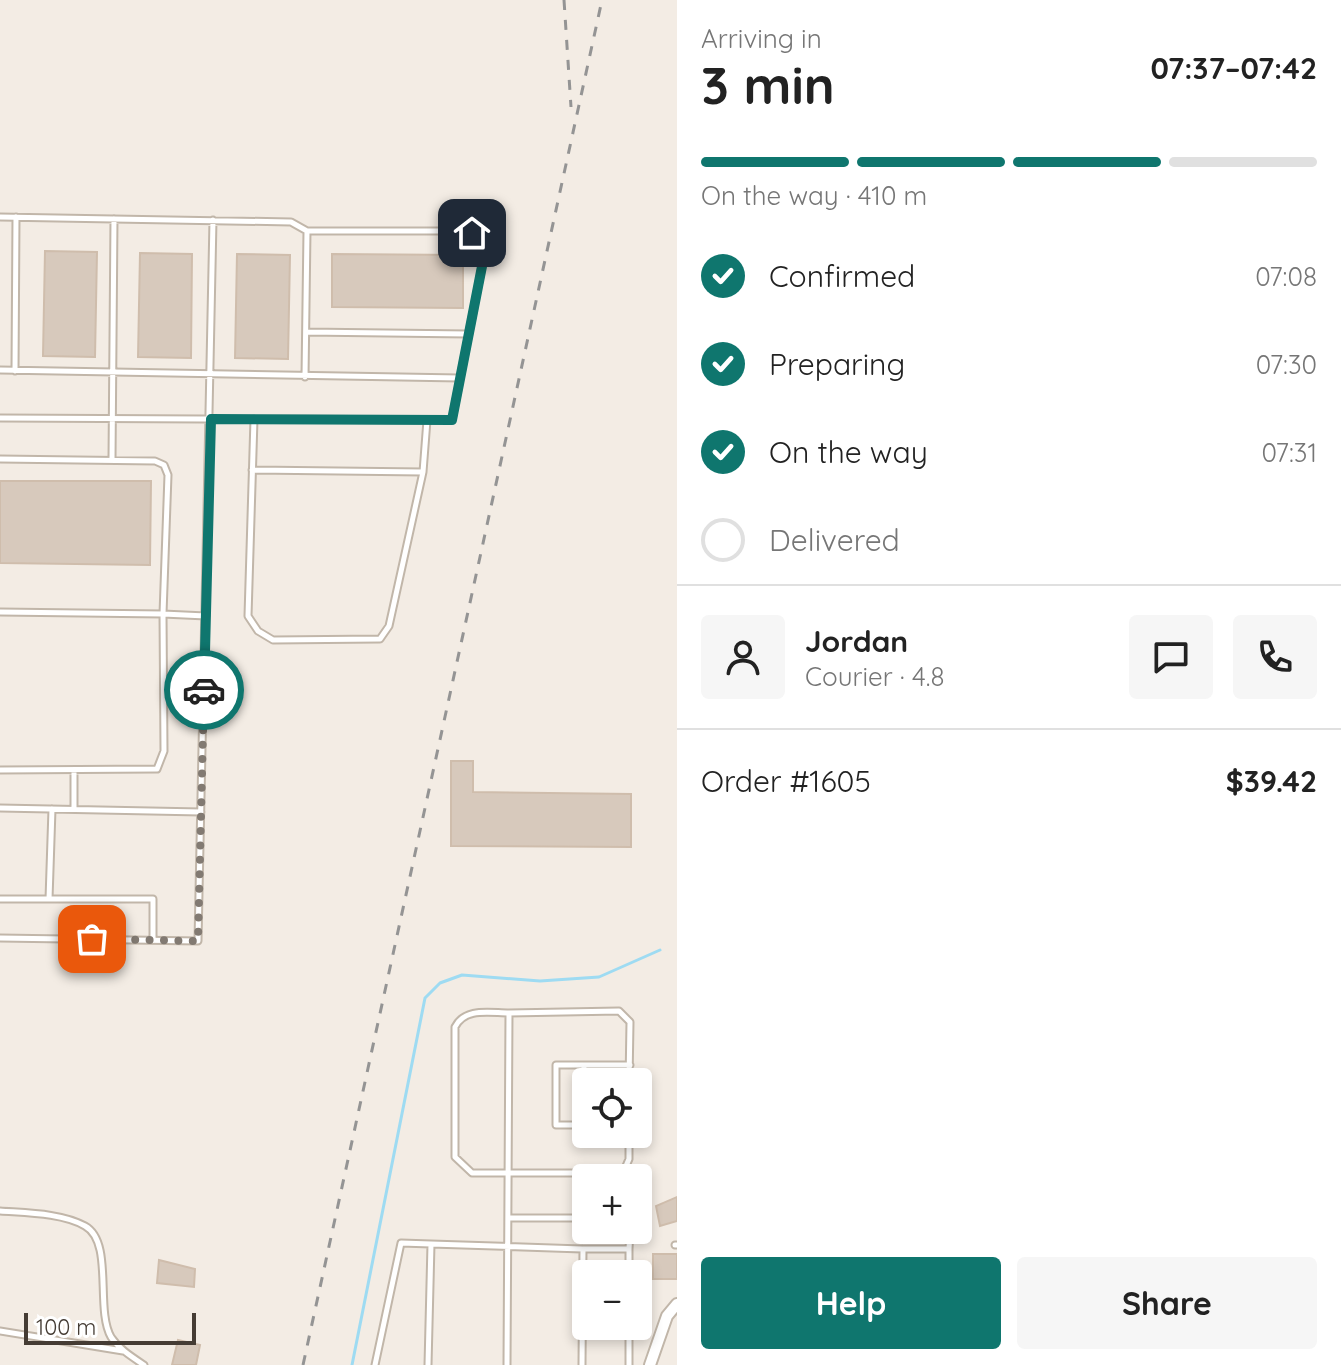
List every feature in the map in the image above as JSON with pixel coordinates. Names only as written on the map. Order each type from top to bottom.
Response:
[{"type":"street","points":[[650,1365],[667,1316],[677,1304]]},
{"type":"lane","points":[[0,217],[291,222],[307,231],[472,233],[481,241],[485,251],[452,420],[0,418]]},
{"type":"lane","points":[[15,371],[16,217]]},
{"type":"lane","points":[[112,460],[114,219]]},
{"type":"lane","points":[[0,938],[198,941],[213,220]]},
{"type":"lane","points":[[305,377],[307,231]]},
{"type":"lane","points":[[306,332],[468,334]]},
{"type":"lane","points":[[0,370],[460,378]]},
{"type":"lane","points":[[254,419],[248,616],[258,631],[273,640],[380,639],[389,626],[423,472],[427,420]]},
{"type":"lane","points":[[0,459],[155,461],[164,465],[168,475],[162,762],[157,769],[147,772],[0,770]]},
{"type":"lane","points":[[252,470],[423,472]]},
{"type":"lane","points":[[0,612],[206,616]]},
{"type":"lane","points":[[74,771],[74,809]]},
{"type":"lane","points":[[0,808],[201,812]]},
{"type":"lane","points":[[49,899],[52,809]]},
{"type":"lane","points":[[0,899],[153,899],[153,940]]},
{"type":"lane","points":[[572,1175],[472,1173],[455,1157],[455,1041],[459,1018],[469,1013],[619,1011],[630,1022],[630,1068]]},
{"type":"lane","points":[[507,1365],[509,1013]]},
{"type":"lane","points":[[572,1125],[556,1125],[556,1065],[630,1065]]},
{"type":"lane","points":[[0,1211],[69,1219],[87,1227],[96,1236],[103,1282],[103,1317],[112,1337],[124,1351],[144,1365]]},
{"type":"lane","points":[[508,1218],[572,1218]]},
{"type":"lane","points":[[375,1365],[401,1243],[508,1249],[629,1249]]},
{"type":"lane","points":[[428,1365],[431,1244]]},
{"type":"lane","points":[[629,1244],[629,1260]]},
{"type":"lane","points":[[582,1365],[583,1249]]},
{"type":"lane","points":[[0,1331],[124,1351]]},
{"type":"lane","points":[[629,1340],[629,1365]]},
{"type":"building","points":[[45,251],[97,252],[95,357],[43,356]]},
{"type":"building","points":[[140,253],[192,254],[191,358],[138,357]]},
{"type":"building","points":[[237,254],[290,255],[288,359],[235,358]]},
{"type":"building","points":[[332,254],[463,255],[463,308],[332,307]]},
{"type":"building","points":[[0,481],[151,481],[150,565],[0,563]]},
{"type":"building","points":[[451,761],[473,761],[473,792],[631,794],[631,847],[451,846]]},
{"type":"building","points":[[677,1197],[677,1221],[660,1226],[656,1206]]},
{"type":"building","points":[[653,1254],[677,1254],[677,1279],[653,1279]]},
{"type":"building","points":[[159,1260],[195,1269],[194,1287],[157,1283]]},
{"type":"building","points":[[178,1340],[200,1345],[196,1365],[172,1365]]},
{"type":"waterway","points":[[352,1365],[425,998],[440,983],[462,975],[540,981],[599,977],[660,950]]},
{"type":"railway","points":[[564,0],[571,107]]},
{"type":"railway","points":[[303,1365],[602,0]]},
{"type":"way so far","points":[[92,939],[198,941],[204,690]]},
{"type":"route","points":[[204,690],[211,419],[452,420],[485,251],[481,241],[472,233]]}]
